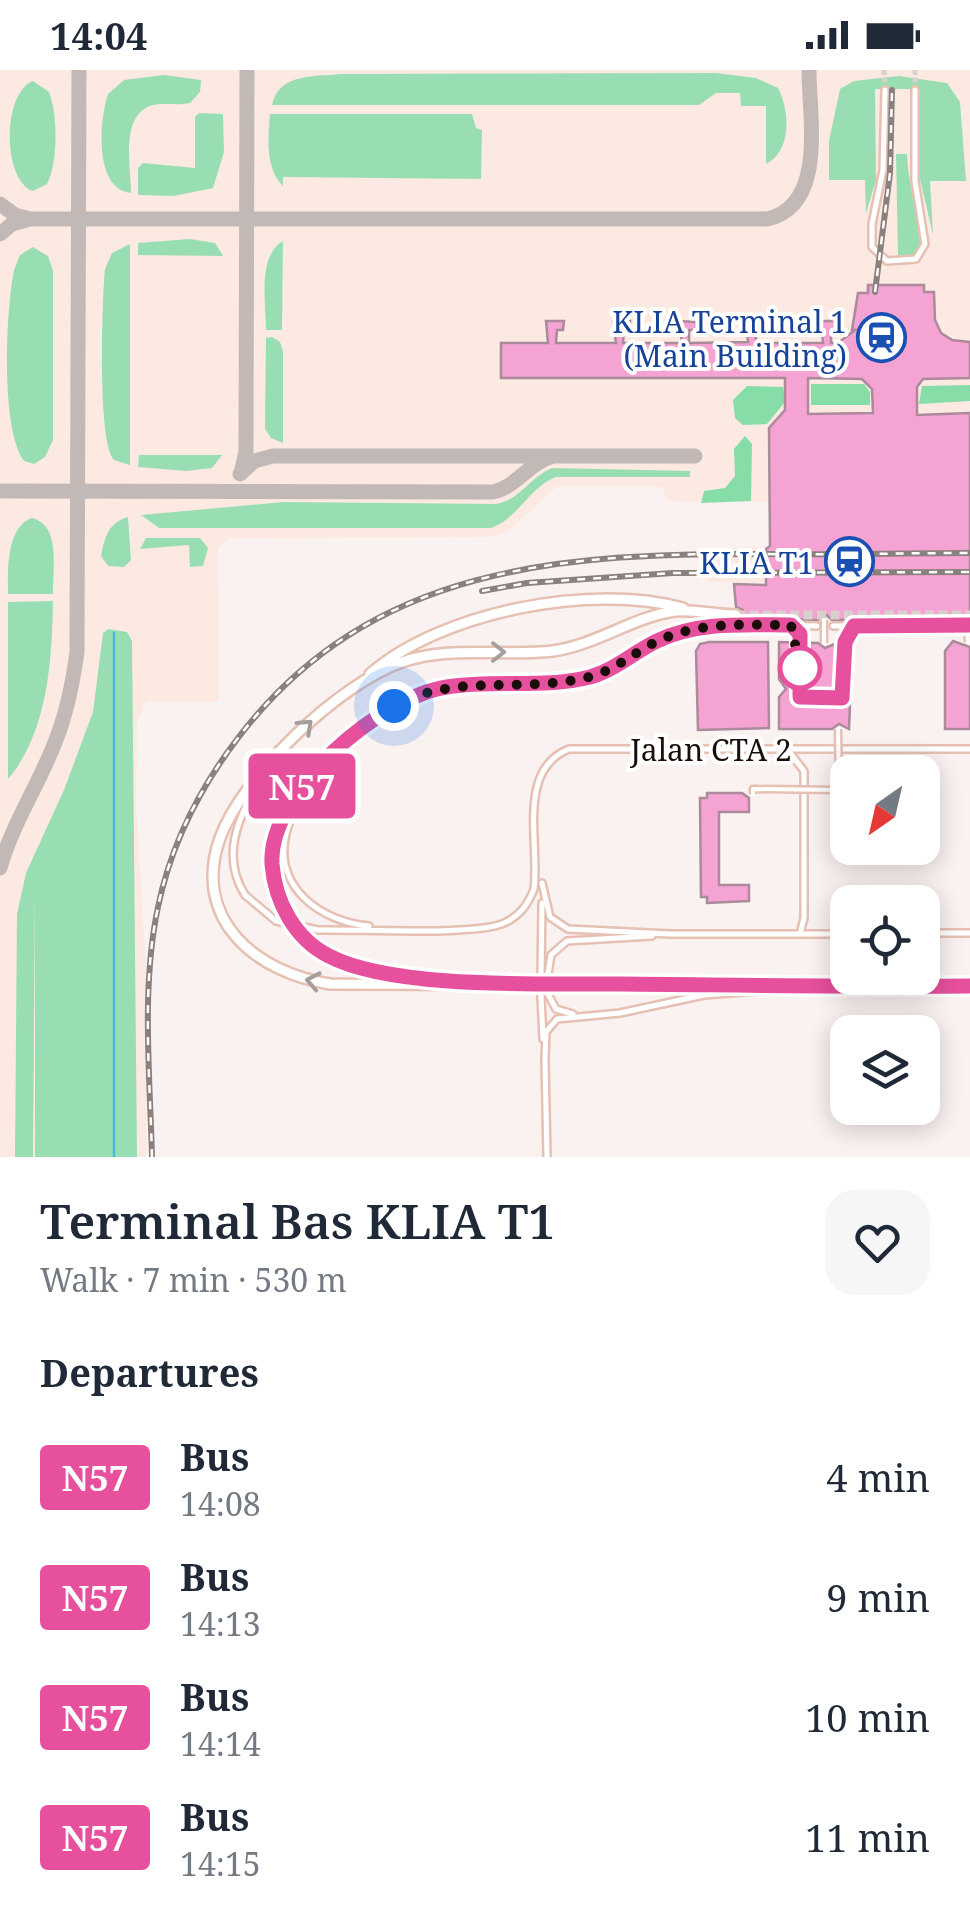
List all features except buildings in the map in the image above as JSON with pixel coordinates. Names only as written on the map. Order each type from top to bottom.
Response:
[{"type":"main road","points":[[358,684],[401,662],[429,656],[556,650],[674,612],[736,614],[686,609],[647,599],[594,598],[529,608],[455,628],[391,657],[358,684],[296,735],[224,827],[214,863],[224,916],[236,937],[258,960],[294,977],[330,984],[970,986]]},
{"type":"street","points":[[885,90],[883,170],[871,238],[876,254],[887,261],[911,261],[922,252],[925,239],[915,181],[915,90]]},
{"type":"street","points":[[824,620],[824,643]]},
{"type":"street","points":[[968,623],[968,642]]},
{"type":"street","points":[[832,626],[958,625]]},
{"type":"street","points":[[515,983],[365,969],[332,958],[302,936],[290,921],[277,892],[272,850],[284,812],[308,780],[373,722],[409,698],[434,690],[588,678],[656,642],[704,626],[816,626]]},
{"type":"street","points":[[753,794],[753,790],[838,790],[838,729]]},
{"type":"street","name":"Jalan CTA 2","points":[[535,850],[537,781],[546,763],[562,751],[585,747],[970,750]]},
{"type":"street","points":[[786,749],[795,755],[804,771],[804,918],[800,934]]},
{"type":"street","points":[[261,776],[238,824],[232,846],[234,870],[245,895],[276,922],[318,930],[478,928],[510,921],[527,904],[534,888],[535,850]]},
{"type":"street","points":[[308,780],[284,840],[287,870],[297,891],[315,910],[332,919],[394,928]]},
{"type":"street","points":[[535,850],[547,912],[562,928],[670,934],[830,934]]},
{"type":"street","points":[[542,883],[547,1157]]},
{"type":"street","points":[[940,933],[970,933]]},
{"type":"street","points":[[544,974],[551,955],[567,941],[670,934]]},
{"type":"street","points":[[545,1059],[550,1024],[561,1018],[620,1013],[704,995],[804,986]]},
{"type":"street","points":[[545,996],[559,1011],[591,1015]]},
{"type":"shaded area","points":[[0,70],[970,70],[970,585],[706,582],[706,549],[770,546],[770,502],[672,501],[666,500],[663,487],[556,487],[506,533],[492,537],[228,538],[218,548],[219,702],[147,701],[137,720],[136,805],[147,983],[146,1157],[0,1157]]},
{"type":"green space","points":[[716,73],[756,78],[778,88],[785,108],[786,130],[781,150],[766,164],[766,106],[741,106],[740,93],[716,93],[699,105],[272,105],[282,87],[290,82],[341,74]]},
{"type":"green space","points":[[164,75],[201,80],[200,92],[190,103],[159,104],[141,112],[134,121],[129,144],[131,193],[119,189],[105,167],[102,152],[108,94],[124,80]]},
{"type":"green space","points":[[899,76],[947,83],[960,102],[966,181],[930,181],[933,235],[920,179],[919,89],[875,89],[876,180],[866,213],[865,180],[829,180],[829,141],[840,89],[854,81]]},
{"type":"green space","points":[[33,81],[49,92],[56,139],[51,175],[47,184],[33,191],[23,184],[16,171],[10,136],[16,102]]},
{"type":"green space","points":[[199,113],[223,114],[224,152],[213,188],[174,196],[138,195],[138,168],[143,163],[195,168],[195,117]]},
{"type":"green space","points":[[270,114],[472,114],[476,128],[482,130],[481,179],[283,177],[283,186],[270,162]]},
{"type":"green space","points":[[896,154],[907,154],[922,242],[913,256],[898,255]]},
{"type":"green space","points":[[190,239],[215,243],[223,256],[138,255],[138,243]]},
{"type":"green space","points":[[283,241],[282,330],[266,330],[266,269],[269,257]]},
{"type":"green space","points":[[130,244],[130,465],[114,460],[109,448],[102,370],[105,269],[112,253]]},
{"type":"green space","points":[[33,247],[48,256],[53,271],[53,440],[45,457],[34,464],[24,461],[16,445],[7,368],[14,270],[20,255]]},
{"type":"green space","points":[[266,338],[280,342],[283,351],[283,443],[271,438],[265,429]]},
{"type":"green space","points":[[811,384],[864,384],[870,392],[870,405],[811,405]]},
{"type":"green space","points":[[970,385],[970,401],[919,404],[922,386]]},
{"type":"green space","points":[[747,386],[783,387],[785,402],[767,424],[743,425],[735,418],[733,400]]},
{"type":"green space","points":[[745,436],[752,444],[751,501],[701,503],[704,491],[725,488],[735,476],[734,449]]},
{"type":"green space","points":[[139,455],[222,455],[212,468],[186,471],[138,467]]},
{"type":"green space","points":[[552,468],[690,471],[690,477],[556,477],[538,488],[509,518],[491,528],[159,528],[141,515],[284,502],[496,504],[512,498]]},
{"type":"green space","points":[[128,517],[131,560],[124,567],[108,566],[101,556],[106,537],[116,523]]},
{"type":"green space","points":[[32,518],[48,530],[52,539],[53,594],[8,594],[13,540],[17,530]]},
{"type":"green space","points":[[146,538],[200,538],[208,548],[203,566],[190,567],[189,545],[140,549]]},
{"type":"green space","points":[[53,601],[49,671],[40,718],[32,740],[8,779],[8,602]]},
{"type":"green space","points":[[108,629],[127,632],[132,641],[137,1157],[35,1157],[35,891],[33,1157],[15,1157],[17,914],[26,873],[64,790],[93,712],[103,633]]},
{"type":"waterway","points":[[114,633],[114,1157]]},
{"type":"taxiway","points":[[0,868],[61,726],[77,652],[79,70]]},
{"type":"taxiway","points":[[241,473],[246,452],[247,70]]},
{"type":"taxiway","points":[[0,234],[12,224],[30,219],[767,219],[786,211],[799,197],[807,179],[812,134],[809,70]]},
{"type":"taxiway","points":[[0,204],[15,215],[30,219]]},
{"type":"taxiway","points":[[240,474],[254,461],[273,456],[695,456]]},
{"type":"taxiway","points":[[0,491],[493,492],[553,456]]},
{"type":"tunnel","points":[[884,70],[885,90]]},
{"type":"tunnel","points":[[915,70],[915,90]]},
{"type":"tunnel","points":[[736,615],[970,615]]},
{"type":"railway","points":[[875,292],[890,173],[892,90]]},
{"type":"railway","points":[[152,1157],[150,968],[158,907],[170,861],[199,797],[238,738],[290,680],[348,636],[410,603],[476,580],[545,566],[690,554],[970,553]]},
{"type":"railway","points":[[482,591],[527,583],[673,573],[970,572]]},
{"type":"bus line","name":"N57","points":[[970,625],[854,626],[845,642],[842,698],[800,697],[800,634],[791,625],[716,625],[680,632],[588,678],[556,683],[448,686],[420,694],[394,706],[364,728],[296,792],[279,823],[272,850],[277,892],[296,930],[332,958],[383,973],[515,983],[970,986]]},
{"type":"place","name":"KLIA Terminal 1 (Main Building)","points":[[882,338]]},
{"type":"place","name":"KLIA T1","points":[[849,562]]},
{"type":"route","points":[[394,706],[448,686],[556,683],[588,678],[668,636],[716,625],[791,625],[800,668]]}]
